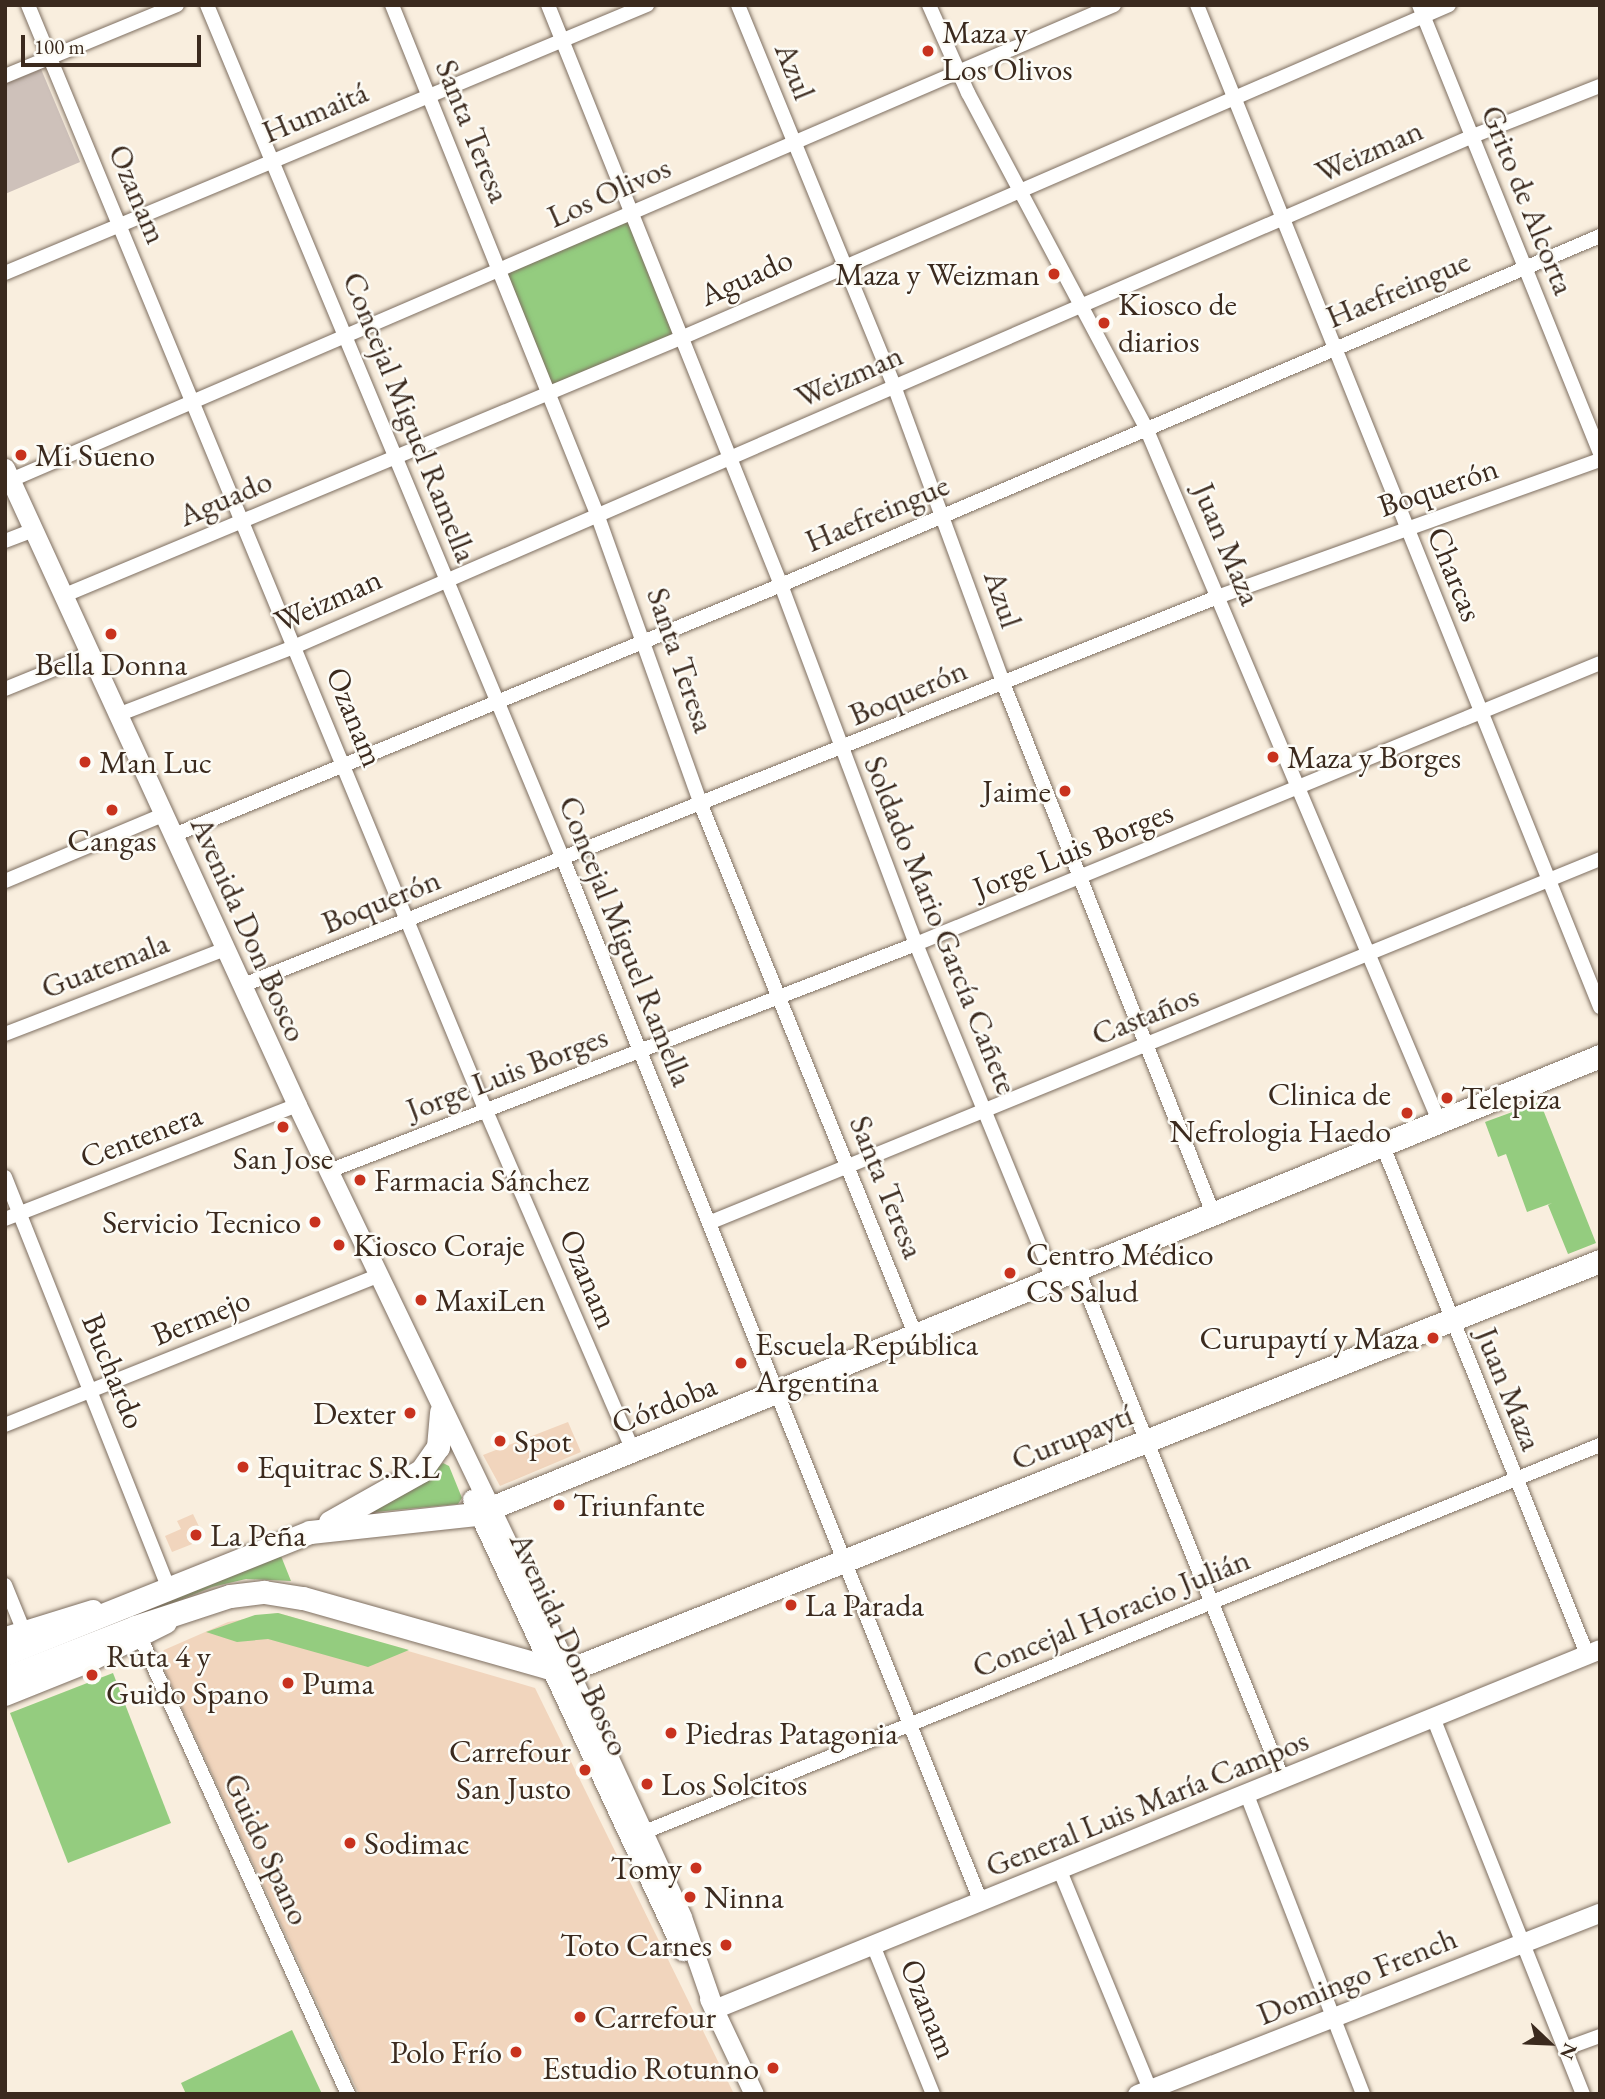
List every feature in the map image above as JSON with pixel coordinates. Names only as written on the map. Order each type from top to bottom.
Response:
[{"type":"main road","name":"Avenida Don Bosco","points":[[8,474],[120,714],[241,986],[442,1412],[483,1511],[754,2094]]},
{"type":"main road","name":"Córdoba","points":[[310,1532],[483,1511],[1600,1056]]},
{"type":"main road","name":"Curupaytí","points":[[556,1667],[607,1656],[1600,1261]]},
{"type":"main road","points":[[5,1654],[310,1532],[385,1494],[421,1471],[438,1447],[442,1412]]},
{"type":"main road","points":[[14,1633],[168,1587]]},
{"type":"main road","points":[[5,1696],[187,1610],[230,1596],[284,1594],[556,1667]]},
{"type":"main road","points":[[5,1678],[138,1633]]},
{"type":"main road","name":"General Luis María Campos","points":[[714,2009],[1434,1720],[1593,1651]]},
{"type":"main road","name":"Avenida Don Bosco","points":[[556,1667],[682,1917],[714,2009]]},
{"type":"main road","name":"Domingo French","points":[[1146,2092],[1600,1913]]},
{"type":"street","name":"Ozanam","points":[[28,5],[195,401],[486,1111],[633,1450]]},
{"type":"street","points":[[5,76],[177,5]]},
{"type":"street","name":"Concejal Miguel Ramella","points":[[207,5],[398,454],[445,578],[711,1222],[981,1902]]},
{"type":"street","name":"Santa Teresa","points":[[392,5],[597,514],[646,642],[701,805],[915,1334]]},
{"type":"street","name":"Soldado Mario García Cañete","points":[[548,5],[781,585],[841,751],[916,944],[1053,1278]]},
{"type":"street","name":"Humaitá","points":[[5,273],[647,5]]},
{"type":"street","name":"Azul","points":[[738,5],[945,514],[1003,684],[1078,879],[1213,1213]]},
{"type":"street","name":"Juan Maza","points":[[929,5],[958,74],[1146,428],[1220,596],[1438,1121]]},
{"type":"street","name":"Los Olivos","points":[[8,474],[195,401],[349,336],[499,272],[631,211],[958,74],[1114,5]]},
{"type":"street","name":"Charcas","points":[[1198,5],[1546,880],[1600,1007]]},
{"type":"street","name":"Aguado","points":[[65,596],[398,454],[681,338],[842,264],[1234,98],[1421,10],[1449,5]]},
{"type":"street","name":"Grito de Alcorta","points":[[1421,10],[1600,457]]},
{"type":"street","name":"Weizman","points":[[120,714],[296,646],[445,578],[731,459],[1473,136],[1600,86]]},
{"type":"street","name":"Haefreingue","points":[[174,835],[646,642],[1524,265],[1600,236]]},
{"type":"street","name":"Boquerón","points":[[241,986],[841,751],[1220,596],[1600,457]]},
{"type":"street","points":[[5,541],[34,530]]},
{"type":"street","points":[[5,689],[92,654]]},
{"type":"street","name":"Jorge Luis Borges","points":[[329,1171],[916,944],[1600,663]]},
{"type":"street","points":[[5,881],[164,814]]},
{"type":"street","name":"Castaños","points":[[711,1222],[847,1163],[1147,1045],[1367,952],[1600,859]]},
{"type":"street","name":"Guatemala","points":[[5,1034],[225,949]]},
{"type":"street","name":"Centenera","points":[[5,1219],[296,1105]]},
{"type":"street","name":"Juan Maza","points":[[1382,1144],[1515,1479],[1593,1651]]},
{"type":"street","name":"Buchardo","points":[[5,1177],[168,1587]]},
{"type":"street","points":[[1077,1268],[1149,1440],[1283,1780]]},
{"type":"street","name":"Bermejo","points":[[5,1425],[378,1276]]},
{"type":"street","name":"Concejal Horacio Julián","points":[[642,1833],[1600,1445]]},
{"type":"street","points":[[5,1585],[14,1633]]},
{"type":"street","name":"Guido Spano","points":[[138,1633],[348,2094]]},
{"type":"street","points":[[1434,1720],[1525,1941],[1583,2094]]},
{"type":"street","points":[[1247,1795],[1363,2094]]},
{"type":"street","points":[[1060,1871],[1146,2092]]},
{"type":"street","name":"Ozanam","points":[[873,1945],[933,2094]]},
{"type":"street","points":[[1567,2048],[1600,2036]]},
{"type":"shaded area","points":[[41,69],[80,162],[5,194],[5,84]]},
{"type":"shaded area","points":[[568,1422],[581,1452],[500,1486],[483,1455]]},
{"type":"shaded area","points":[[193,1514],[205,1539],[172,1552],[165,1536],[181,1529],[177,1521]]},
{"type":"shaded area","points":[[278,1613],[535,1688],[734,2094],[359,2094],[159,1658],[164,1650],[228,1622]]},
{"type":"green space","points":[[631,211],[681,338],[549,391],[499,272]]},
{"type":"green space","points":[[1540,1102],[1596,1243],[1568,1254],[1548,1205],[1552,1203],[1527,1212],[1506,1154],[1498,1157],[1485,1122]]},
{"type":"green space","points":[[443,1463],[449,1466],[462,1498],[458,1504],[365,1513],[410,1490]]},
{"type":"green space","points":[[281,1556],[291,1581],[246,1579],[212,1587],[5,1670],[5,1665]]},
{"type":"green space","points":[[278,1613],[409,1650],[368,1667],[268,1639],[237,1642],[206,1632],[255,1615]]},
{"type":"green space","points":[[113,1673],[171,1823],[68,1863],[10,1713]]},
{"type":"green space","points":[[292,2030],[322,2094],[186,2094],[181,2083]]},
{"type":"place","name":"Maza y Los Olivos","points":[[928,51]]},
{"type":"place","name":"Maza y Weizman","points":[[1054,274]]},
{"type":"place","name":"Kiosco de diarios","points":[[1104,323]]},
{"type":"place","name":"Mi Sueno","points":[[21,455]]},
{"type":"place","name":"Bella Donna","points":[[111,634]]},
{"type":"place","name":"Maza y Borges","points":[[1273,757]]},
{"type":"place","name":"Man Luc","points":[[85,762]]},
{"type":"place","name":"Jaime","points":[[1065,791]]},
{"type":"place","name":"Cangas","points":[[112,810]]},
{"type":"place","name":"Telepiza","points":[[1447,1098]]},
{"type":"place","name":"Clinica de Nefrologia Haedo","points":[[1407,1113]]},
{"type":"place","name":"San Jose","points":[[283,1127]]},
{"type":"place","name":"Farmacia Sánchez","points":[[360,1180]]},
{"type":"place","name":"Servicio Tecnico","points":[[315,1222]]},
{"type":"place","name":"Kiosco Coraje","points":[[339,1245]]},
{"type":"place","name":"Centro Médico CS Salud","points":[[1010,1273]]},
{"type":"place","name":"MaxiLen","points":[[421,1300]]},
{"type":"place","name":"Curupaytí y Maza","points":[[1433,1338]]},
{"type":"place","name":"Escuela República Argentina","points":[[741,1363]]},
{"type":"place","name":"Dexter","points":[[410,1413]]},
{"type":"place","name":"Spot","points":[[500,1441]]},
{"type":"place","name":"Equitrac S.R.L","points":[[243,1467]]},
{"type":"place","name":"Triunfante","points":[[559,1505]]},
{"type":"place","name":"La Peña","points":[[196,1535]]},
{"type":"place","name":"La Parada","points":[[791,1605]]},
{"type":"place","name":"Ruta 4 y Guido Spano","points":[[92,1675]]},
{"type":"place","name":"Puma","points":[[288,1683]]},
{"type":"place","name":"Piedras Patagonia","points":[[671,1733]]},
{"type":"place","name":"Carrefour San Justo","points":[[585,1770]]},
{"type":"place","name":"Los Solcitos","points":[[647,1784]]},
{"type":"place","name":"Sodimac","points":[[350,1843]]},
{"type":"place","name":"Tomy","points":[[696,1868]]},
{"type":"place","name":"Ninna","points":[[690,1897]]},
{"type":"place","name":"Toto Carnes","points":[[726,1945]]},
{"type":"place","name":"Carrefour","points":[[580,2017]]},
{"type":"place","name":"Polo Frío","points":[[516,2052]]},
{"type":"place","name":"Estudio Rotunno","points":[[773,2068]]}]
